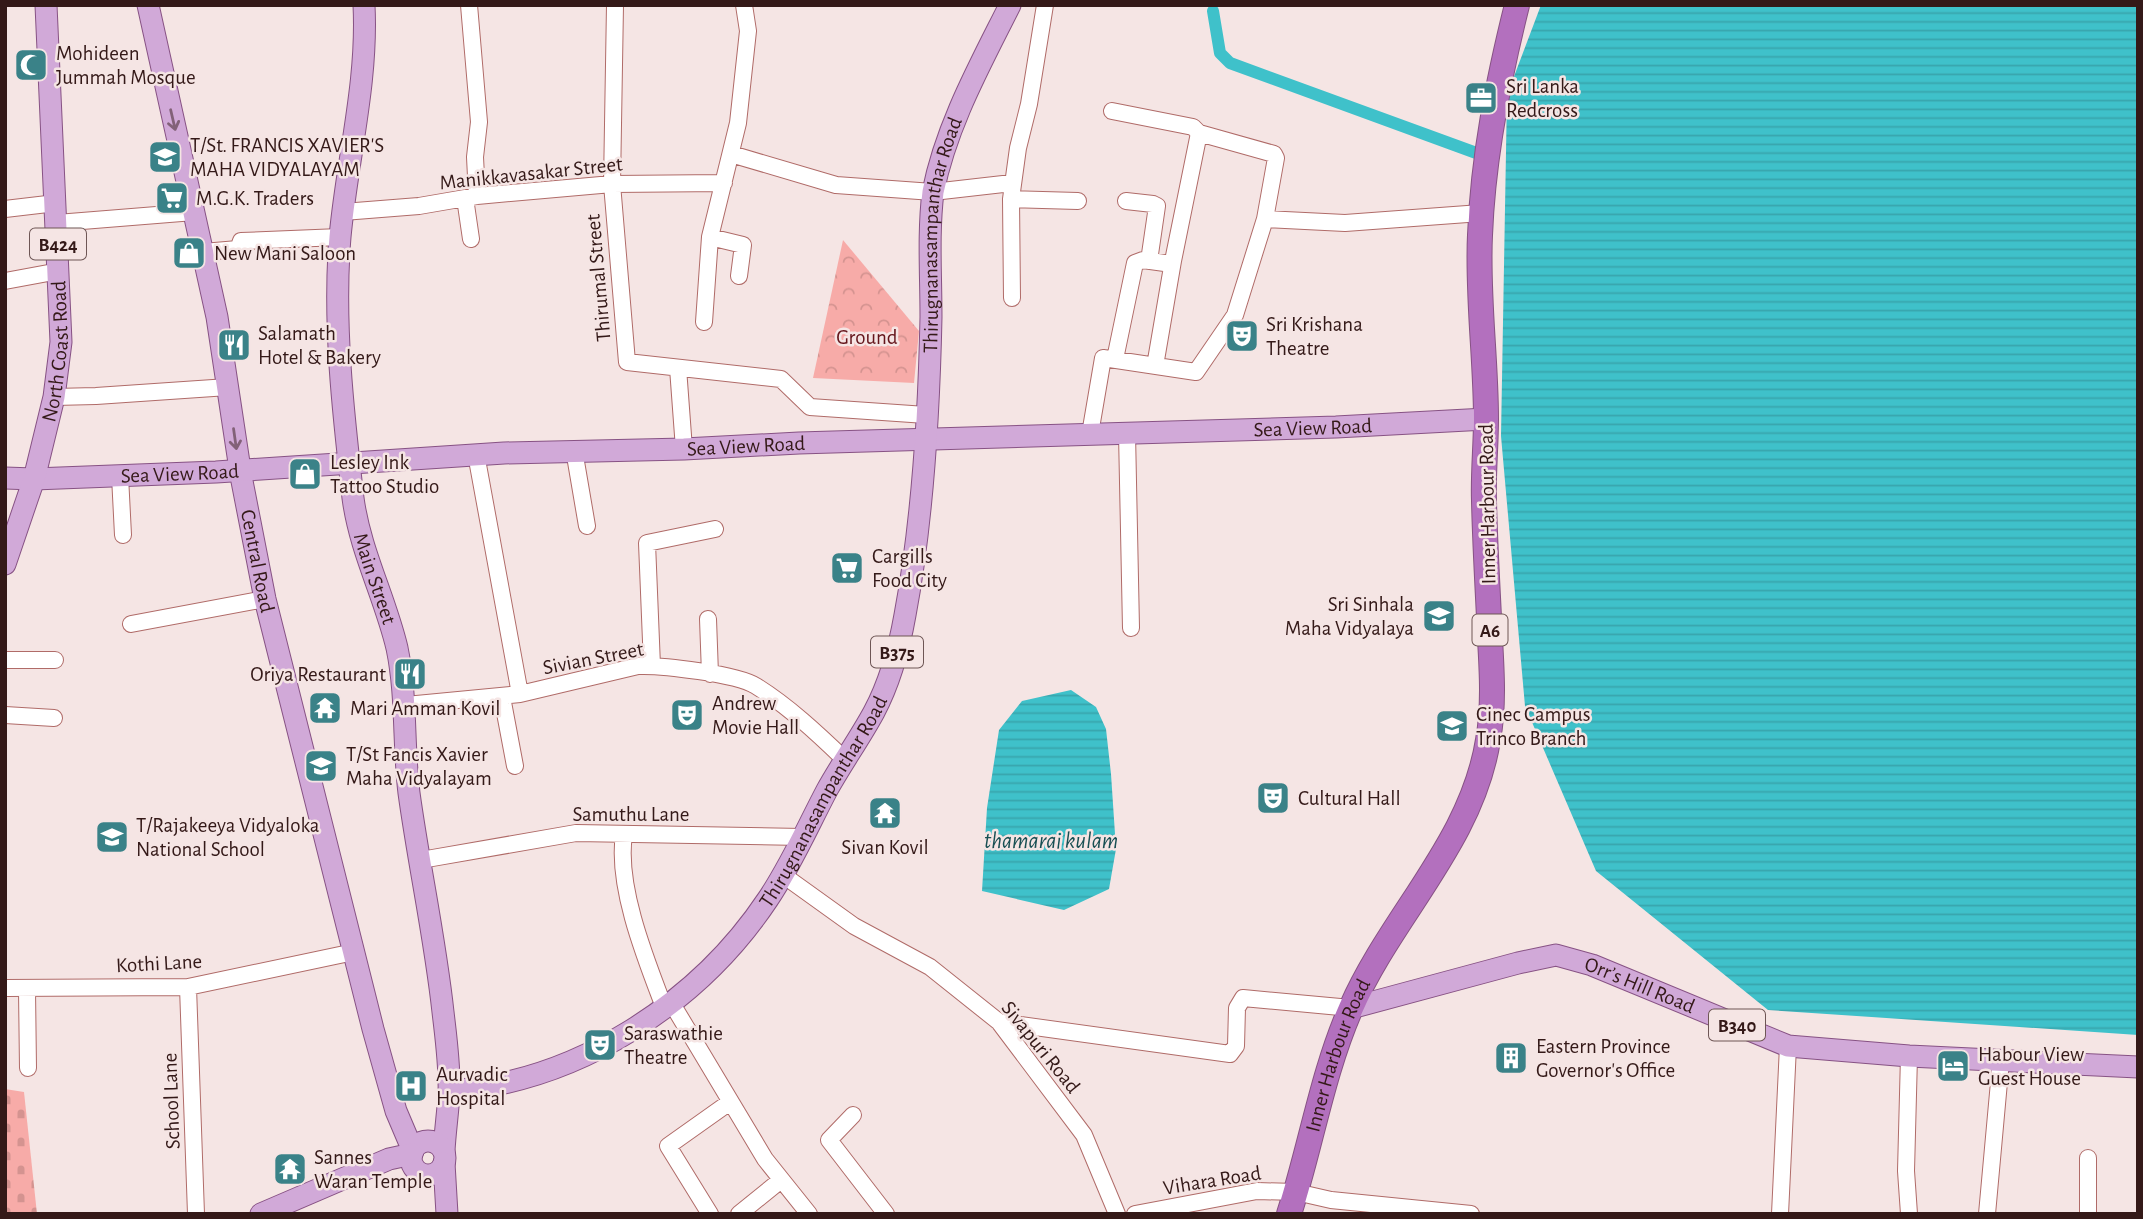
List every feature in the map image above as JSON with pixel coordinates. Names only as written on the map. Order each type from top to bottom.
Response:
[{"type":"highway","name":"Inner Harbour Road","points":[[1293,1203],[1331,1063],[1351,1008],[1386,944],[1456,832],[1469,807],[1484,764],[1492,713],[1484,499],[1486,419],[1479,266],[1481,213],[1499,76],[1517,5]]},
{"type":"main road","name":"North Coast Road","points":[[5,564],[34,480],[54,397],[61,342],[46,5]]},
{"type":"main road","name":"Central Road","points":[[148,5],[217,317],[240,470],[265,599],[396,1111],[425,1156]]},
{"type":"main road","name":"Main Street","points":[[363,5],[364,42],[356,129],[340,237],[339,317],[350,463],[358,526],[392,630],[405,705],[407,774],[439,972],[449,1091],[425,1156],[447,1214]]},
{"type":"main road","name":"Thirugnanasampanthar Road","points":[[449,1091],[509,1081],[567,1062],[635,1028],[668,1005],[723,958],[783,875],[844,759],[874,712],[886,686],[898,646],[909,590],[926,415],[933,192],[954,124],[1010,5]]},
{"type":"main road","name":"Sea View Road","points":[[5,478],[34,480],[120,476],[573,450],[684,449],[1336,427],[1486,419]]},
{"type":"main road","name":"Orr’s Hill Road","points":[[1351,1008],[1556,955],[1592,965],[1788,1046],[1909,1056],[2138,1067]]},
{"type":"main road","points":[[261,1214],[350,1176],[425,1156],[441,1214]]},
{"type":"street","points":[[469,5],[479,122],[471,197],[471,239]]},
{"type":"street","name":"Thirumal Street","points":[[615,5],[612,184],[626,362],[781,379],[810,407],[926,415]]},
{"type":"street","points":[[705,323],[710,237],[738,123],[748,31],[744,5]]},
{"type":"street","points":[[1012,298],[1011,191],[1045,5]]},
{"type":"street","points":[[1090,434],[1103,358],[1196,372],[1235,315],[1265,219],[1276,158],[1274,154],[1199,134],[1194,127],[1112,111]]},
{"type":"street","points":[[1155,366],[1172,264],[1199,134]]},
{"type":"street","points":[[731,155],[835,185],[933,192],[1011,191],[1078,201]]},
{"type":"street","name":"Manikkavasakar Street","points":[[343,212],[612,184],[724,183]]},
{"type":"street","points":[[1126,201],[1157,206],[1149,261]]},
{"type":"street","points":[[5,209],[56,213],[194,212]]},
{"type":"street","points":[[1265,219],[1345,223],[1481,213]]},
{"type":"street","points":[[203,252],[238,250],[241,241],[340,237]]},
{"type":"street","points":[[710,237],[743,245],[739,276]]},
{"type":"street","points":[[1115,359],[1135,263],[1149,261],[1172,264]]},
{"type":"street","points":[[5,281],[59,271]]},
{"type":"street","points":[[678,368],[684,449]]},
{"type":"street","points":[[54,397],[228,387]]},
{"type":"street","points":[[1127,433],[1131,628]]},
{"type":"street","points":[[573,450],[587,526]]},
{"type":"street","points":[[476,454],[520,694]]},
{"type":"street","points":[[120,476],[123,535]]},
{"type":"street","points":[[652,666],[647,543],[715,529]]},
{"type":"street","points":[[131,624],[265,599]]},
{"type":"street","points":[[708,619],[710,674]]},
{"type":"street","points":[[5,660],[55,660]]},
{"type":"street","name":"Sivian Street","points":[[405,705],[520,694],[638,666],[652,666],[710,674],[754,684],[817,733],[844,759]]},
{"type":"street","points":[[502,696],[515,766]]},
{"type":"street","points":[[5,715],[54,718]]},
{"type":"street","name":"Samuthu Lane","points":[[421,860],[576,833],[802,837]]},
{"type":"street","points":[[624,835],[625,883],[648,964],[668,1005],[765,1159],[808,1214]]},
{"type":"street","name":"Sivapuri Road","points":[[783,875],[854,926],[930,967],[999,1022],[1084,1135],[1117,1214]]},
{"type":"street","name":"Kothi Lane","points":[[5,989],[188,987],[354,952]]},
{"type":"street","name":"School Lane","points":[[188,987],[196,1214]]},
{"type":"street","points":[[27,990],[28,1069]]},
{"type":"street","points":[[999,1022],[1230,1054],[1236,1046],[1237,1008],[1243,998],[1351,1008]]},
{"type":"street","points":[[1780,1214],[1788,1046]]},
{"type":"street","points":[[1909,1056],[1906,1171],[1909,1214]]},
{"type":"street","points":[[1987,1214],[2001,1060]]},
{"type":"street","points":[[710,1214],[668,1146],[730,1102]]},
{"type":"street","points":[[853,1115],[829,1140],[886,1214]]},
{"type":"street","points":[[2088,1158],[2088,1214]]},
{"type":"street","points":[[739,1214],[781,1180]]},
{"type":"street","name":"Vihara Road","points":[[1135,1214],[1257,1191],[1293,1203],[1331,1200],[1471,1214]]},
{"type":"green space","name":"Ground","points":[[843,240],[919,331],[914,383],[813,378]]},
{"type":"green space","points":[[5,1089],[24,1092],[37,1214],[5,1214]]},
{"type":"water","points":[[1541,5],[2138,5],[2138,1035],[1768,1010],[1596,871],[1525,706],[1501,436],[1507,95]]},
{"type":"water","name":"thamarai kulam","points":[[1071,690],[1096,707],[1106,729],[1116,849],[1109,889],[1064,910],[982,891],[987,808],[999,730],[1022,701]]},
{"type":"waterway","points":[[1213,11],[1220,53],[1230,63],[1479,154]]},
{"type":"place","name":"Mohideen Jummah Mosque","points":[[31,65]]},
{"type":"place","name":"Sri Lanka Redcross","points":[[1481,98]]},
{"type":"place","name":"T/St. FRANCIS XAVIER'S MAHA VIDYALAYAM","points":[[165,157]]},
{"type":"place","name":"M.G.K. Traders","points":[[172,198]]},
{"type":"place","name":"New Mani Saloon","points":[[189,253]]},
{"type":"place","name":"Sri Krishana Theatre","points":[[1242,336]]},
{"type":"place","name":"Salamath Hotel & Bakery","points":[[234,345]]},
{"type":"place","name":"Lesley Ink Tattoo Studio","points":[[305,474]]},
{"type":"place","name":"Cargills Food City","points":[[847,568]]},
{"type":"place","name":"Sri Sinhala Maha Vidyalaya","points":[[1439,616]]},
{"type":"place","name":"Oriya Restaurant","points":[[410,674]]},
{"type":"place","name":"Mari Amman Kovil","points":[[325,708]]},
{"type":"place","name":"Andrew Movie Hall","points":[[687,715]]},
{"type":"place","name":"Cinec Campus Trinco Branch","points":[[1452,726]]},
{"type":"place","name":"T/St Fancis Xavier Maha Vidyalayam","points":[[321,766]]},
{"type":"place","name":"Cultural Hall","points":[[1273,798]]},
{"type":"place","name":"Sivan Kovil","points":[[885,813]]},
{"type":"place","name":"T/Rajakeeya Vidyaloka National School","points":[[112,837]]},
{"type":"place","name":"Saraswathie Theatre","points":[[600,1045]]},
{"type":"place","name":"Eastern Province Governor's Office","points":[[1511,1058]]},
{"type":"place","name":"Habour View Guest House","points":[[1953,1066]]},
{"type":"place","name":"Aurvadic Hospital","points":[[411,1086]]},
{"type":"place","name":"Sannes Waran Temple","points":[[290,1169]]}]
